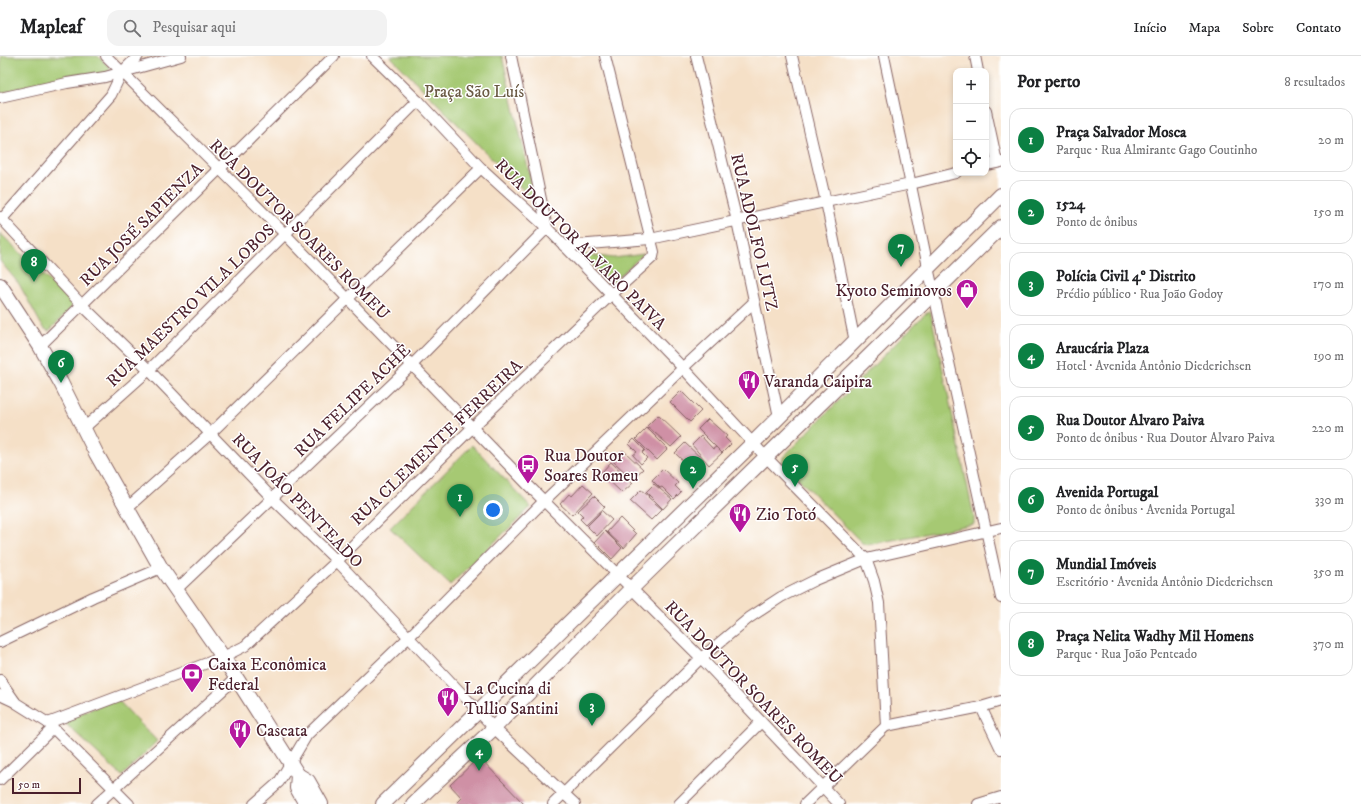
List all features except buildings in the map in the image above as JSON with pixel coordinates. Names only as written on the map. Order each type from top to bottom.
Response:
[{"type":"main road","points":[[383,804],[617,574],[753,443],[928,267],[999,201]]},
{"type":"main road","points":[[413,804],[494,728],[632,588],[1001,227]]},
{"type":"main road","points":[[0,284],[40,346],[61,383],[96,453],[161,568],[224,657],[298,775],[308,781],[321,804]]},
{"type":"main road","points":[[298,775],[297,788],[306,804]]},
{"type":"street","name":"RUA DOUTOR SOARES ROMEU","points":[[106,56],[285,234],[544,501],[701,658],[839,804]]},
{"type":"street","points":[[1,218],[111,95],[122,72],[138,56]]},
{"type":"street","points":[[0,98],[67,83],[105,77],[181,56]]},
{"type":"street","name":"RUA JOSÉ SAPIENZA","points":[[40,346],[334,56]]},
{"type":"street","name":"RUA DOUTOR ALVARO PAIVA","points":[[372,56],[418,101],[481,168],[547,228],[683,368],[766,457],[866,559],[874,581],[879,603],[886,726]]},
{"type":"street","points":[[511,56],[547,228]]},
{"type":"street","points":[[605,56],[650,239]]},
{"type":"street","name":"RUA ADOLFO LUTZ","points":[[696,56],[737,220],[779,417]]},
{"type":"street","points":[[792,56],[826,202],[855,342]]},
{"type":"street","points":[[884,56],[928,267],[1001,598]]},
{"type":"street","points":[[974,56],[977,68]]},
{"type":"street","name":"RUA MAESTRO VILA LOBOS","points":[[84,428],[149,370],[418,101]]},
{"type":"street","points":[[989,123],[999,162],[989,164]]},
{"type":"street","points":[[127,508],[211,434],[481,168]]},
{"type":"street","points":[[564,246],[650,239],[953,174]]},
{"type":"street","name":"RUA JOÃO PENTEADO","points":[[1,218],[82,305],[149,370],[273,498],[337,561],[494,728],[575,804]]},
{"type":"street","name":"RUA FELIPE ACHÊ","points":[[176,590],[412,365],[547,228]]},
{"type":"street","name":"RUA CLEMENTE FERREIRA","points":[[224,657],[245,646],[337,561],[611,294],[653,257],[654,252],[650,239]]},
{"type":"street","points":[[254,804],[279,782],[307,735],[409,637],[544,501],[754,302]]},
{"type":"street","points":[[553,804],[701,658],[749,618],[781,598],[815,580],[866,559],[1001,528]]},
{"type":"street","points":[[0,642],[93,597],[161,568]]},
{"type":"street","points":[[0,780],[50,725],[224,657]]},
{"type":"street","points":[[97,804],[236,678]]},
{"type":"street","points":[[0,680],[16,703]]},
{"type":"street","points":[[0,696],[16,703],[50,725],[114,788],[128,804]]},
{"type":"street","points":[[805,804],[886,726],[981,707],[1001,701]]},
{"type":"street","points":[[981,707],[1001,749]]},
{"type":"street","points":[[679,804],[761,722]]},
{"type":"street","points":[[978,804],[1001,797]]},
{"type":"green space","points":[[1,56],[98,56],[111,69],[107,73],[97,75],[76,74],[0,93]]},
{"type":"green space","name":"Praça São Luís","points":[[390,56],[502,56],[536,203]]},
{"type":"green space","points":[[0,233],[74,305],[49,331],[41,324],[19,284],[0,261]]},
{"type":"green space","points":[[581,254],[614,258],[644,254],[611,283]]},
{"type":"green space","points":[[930,312],[974,517],[974,524],[867,545],[862,543],[783,463],[783,457],[925,314]]},
{"type":"green space","points":[[472,445],[531,507],[450,585],[390,528]]},
{"type":"green space","points":[[117,699],[157,741],[122,776],[65,723],[64,720]]},
{"type":"place","name":"Mundial Imóveis","points":[[901,267]]},
{"type":"place","name":"Praça Nelita Wadhy Mil Homens","points":[[34,282]]},
{"type":"place","name":"Kyoto Seminovos","points":[[967,310]]},
{"type":"place","name":"Avenida Portugal","points":[[61,383]]},
{"type":"place","name":"Varanda Caipira","points":[[749,400]]},
{"type":"place","name":"Rua Doutor Soares Romeu","points":[[528,484]]},
{"type":"place","name":"Rua Doutor Alvaro Paiva","points":[[795,487]]},
{"type":"place","name":"1524","points":[[693,489]]},
{"type":"place","name":"Praça Salvador Mosca","points":[[460,517]]},
{"type":"place","name":"Zio Totó","points":[[740,534]]},
{"type":"place","name":"Caixa Econômica Federal","points":[[192,694]]},
{"type":"place","name":"La Cucina di Tullio Santini","points":[[448,718]]},
{"type":"place","name":"Polícia Civil 4º Distrito","points":[[592,726]]},
{"type":"place","name":"Cascata","points":[[240,750]]},
{"type":"place","name":"Araucária Plaza","points":[[479,771]]}]
